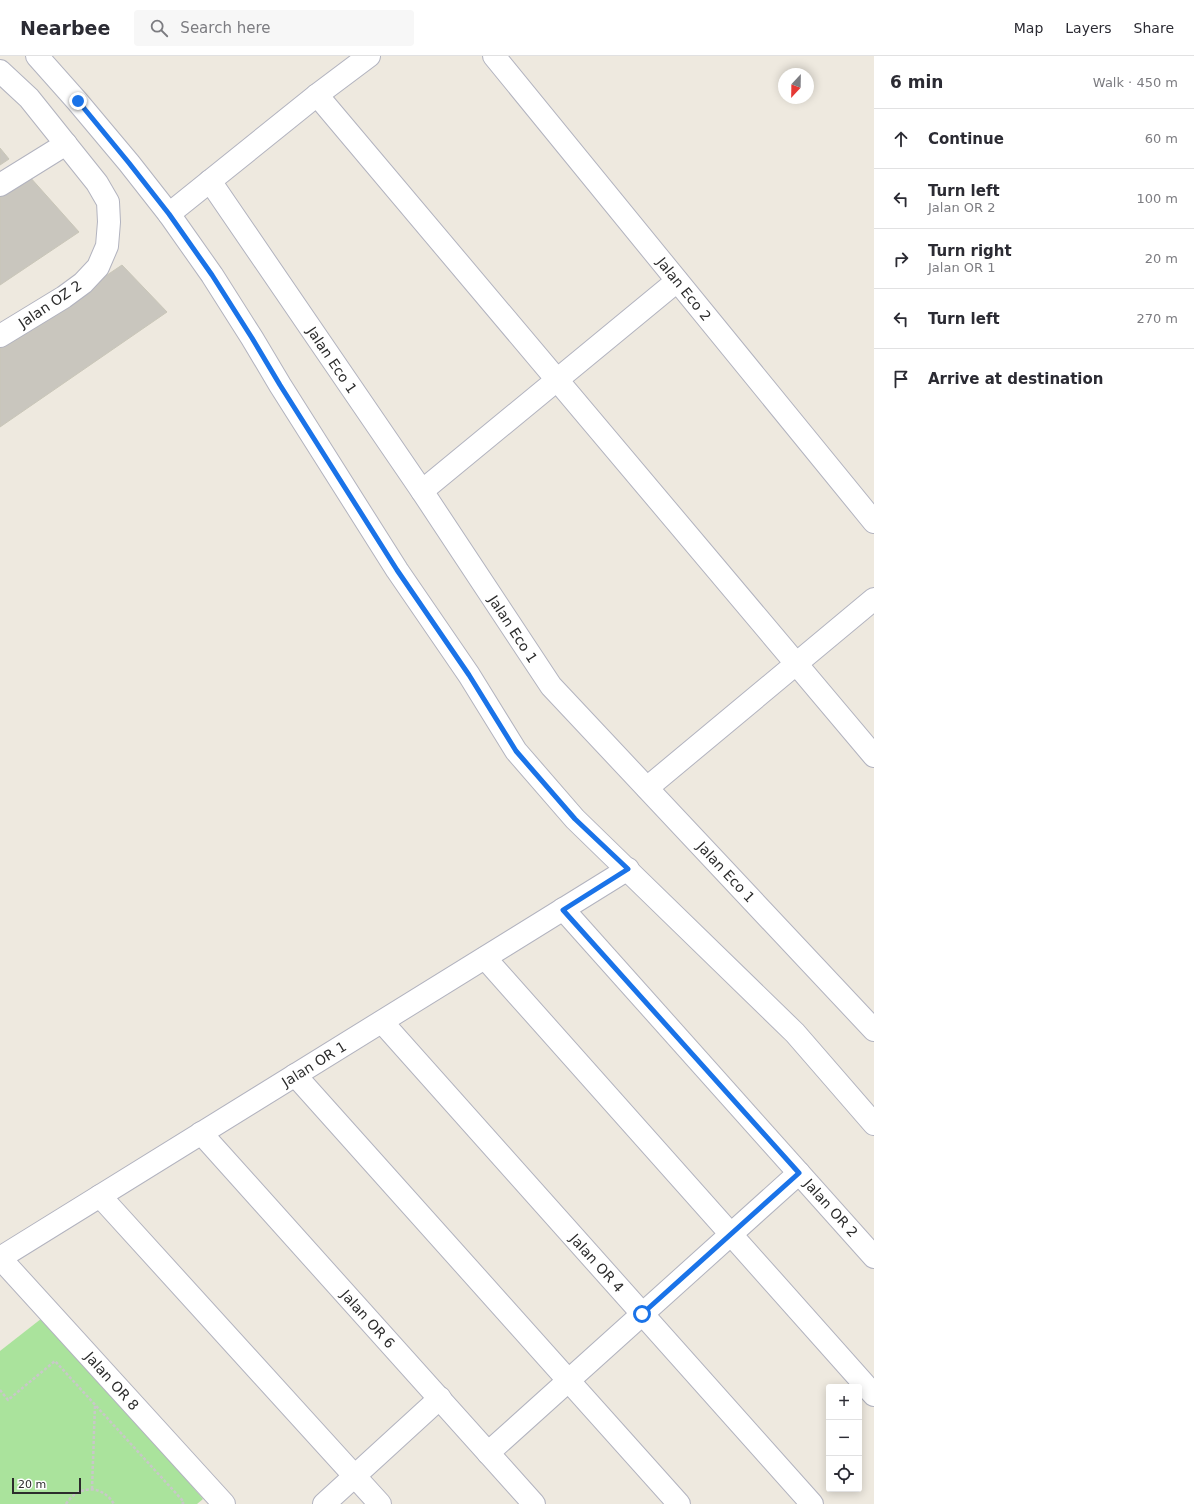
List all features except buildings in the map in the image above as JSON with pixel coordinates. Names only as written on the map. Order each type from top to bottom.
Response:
[{"type":"street","points":[[38,56],[78,101],[129,163],[169,214],[212,275],[397,570],[469,675],[516,751],[575,819],[795,1033],[874,1124]]},
{"type":"street","points":[[169,214],[317,95],[369,56]]},
{"type":"street","name":"Jalan Eco 2","points":[[494,56],[874,522]]},
{"type":"street","name":"Jalan OZ 2","points":[[0,71],[29,98],[97,183],[108,202],[109,222],[107,246],[98,267],[83,283],[64,298],[0,336]]},
{"type":"street","points":[[317,95],[874,756]]},
{"type":"street","points":[[0,185],[66,144]]},
{"type":"street","name":"Jalan Eco 1","points":[[210,181],[422,491],[551,686],[874,1030]]},
{"type":"street","points":[[422,491],[677,280]]},
{"type":"street","points":[[647,788],[874,599]]},
{"type":"street","name":"Jalan OR 1","points":[[0,1258],[628,869]]},
{"type":"street","name":"Jalan OR 2","points":[[563,910],[874,1256]]},
{"type":"street","points":[[485,958],[874,1395]]},
{"type":"street","name":"Jalan OR 4","points":[[382,1022],[812,1504]]},
{"type":"street","points":[[295,1075],[679,1504]]},
{"type":"street","name":"Jalan OR 6","points":[[202,1133],[534,1504]]},
{"type":"street","points":[[488,1453],[799,1173]]},
{"type":"street","points":[[100,1196],[380,1504]]},
{"type":"street","name":"Jalan OR 8","points":[[0,1258],[217,1501]]},
{"type":"street","points":[[324,1504],[440,1398]]},
{"type":"path","points":[[0,1390],[8,1400],[55,1361],[184,1502],[182,1504]]},
{"type":"path","points":[[92,1489],[95,1404]]},
{"type":"path","points":[[66,1504],[76,1493],[92,1489],[100,1491],[108,1496],[114,1504]]},
{"type":"green space","points":[[46,1315],[203,1499],[197,1504],[0,1504],[0,1351]]},
{"type":"route","points":[[78,101],[169,214],[212,275],[397,570],[469,675],[516,751],[575,819],[628,869],[563,910],[799,1173],[642,1314]]}]
